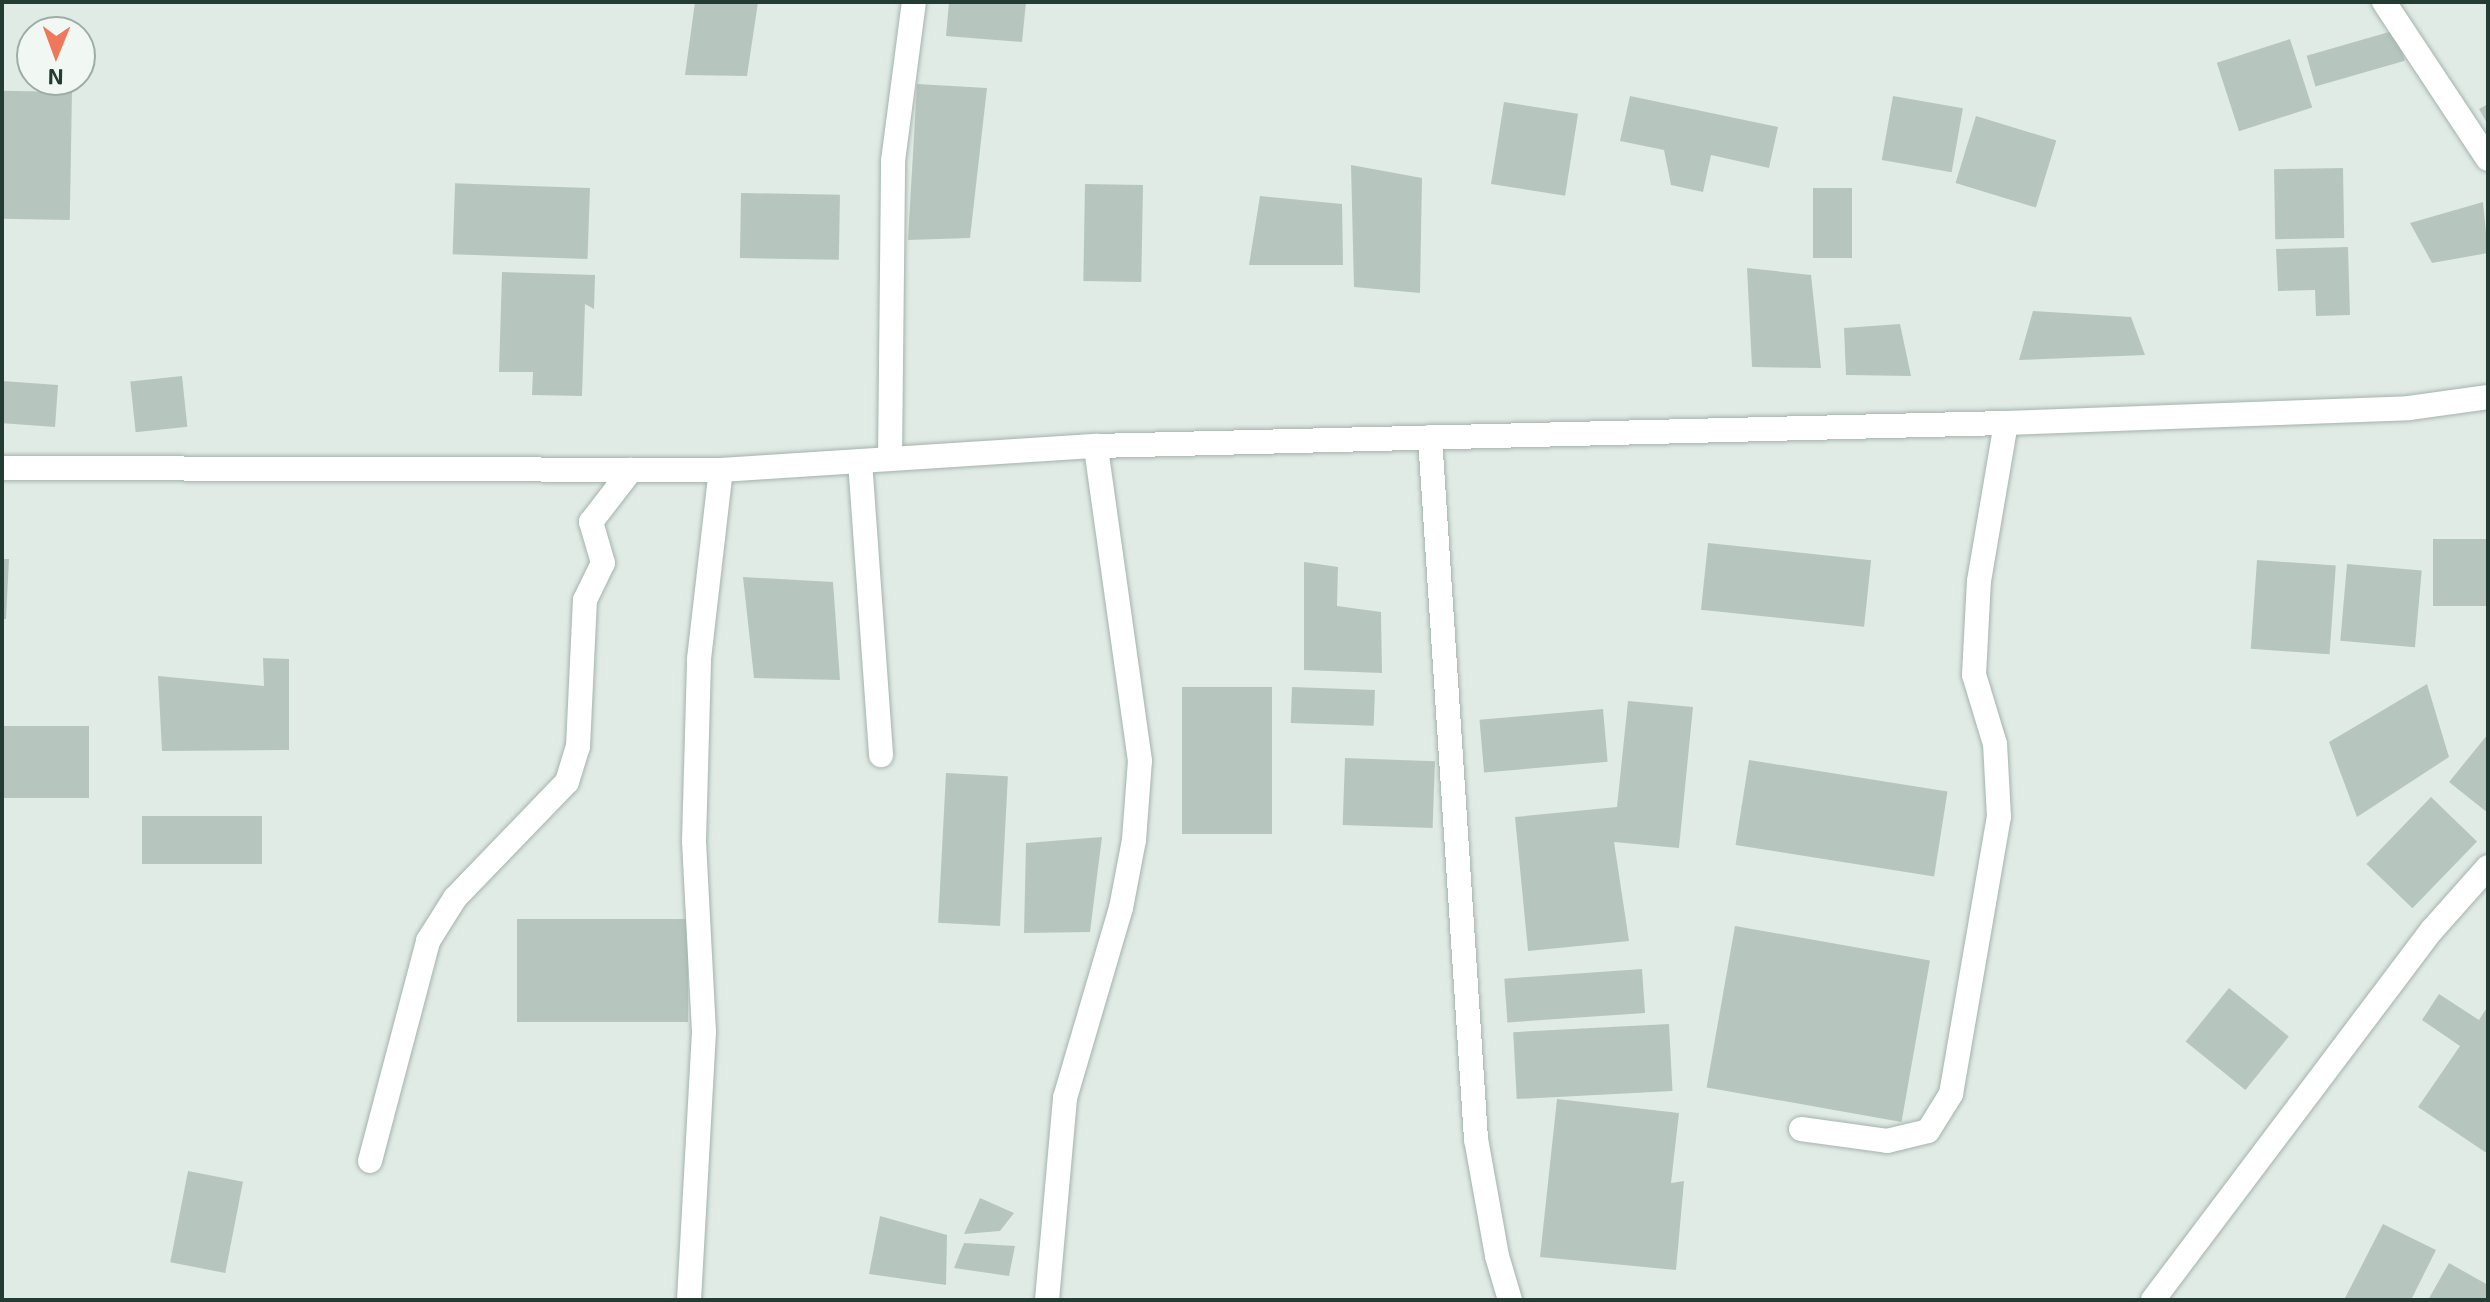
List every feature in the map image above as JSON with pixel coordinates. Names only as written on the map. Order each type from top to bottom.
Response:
[{"type":"street","points":[[890,459],[893,161],[914,2]]},
{"type":"street","points":[[2384,2],[2488,159]]},
{"type":"street","points":[[2,468],[721,470],[1096,446],[2006,423],[2409,408],[2488,397]]},
{"type":"street","points":[[1801,1129],[1887,1141],[1928,1131],[1951,1094],[1999,817],[1995,744],[1974,675],[1979,581],[2006,423]]},
{"type":"street","points":[[1430,437],[1476,1139],[1497,1256],[1510,1300]]},
{"type":"street","points":[[1047,1300],[1065,1098],[1121,908],[1134,840],[1140,761],[1096,446]]},
{"type":"street","points":[[860,461],[881,755]]},
{"type":"street","points":[[370,1161],[428,941],[455,898],[567,782],[578,747],[585,600],[603,563],[591,522],[631,470]]},
{"type":"street","points":[[689,1300],[704,1032],[694,841],[699,659],[721,470]]},
{"type":"street","points":[[2153,1300],[2412,954],[2488,867]]},
{"type":"building","points":[[695,2],[758,2],[747,76],[685,75]]},
{"type":"building","points":[[949,2],[1026,2],[1022,42],[946,36]]},
{"type":"building","points":[[2396,30],[2405,61],[2315,86],[2307,56]]},
{"type":"building","points":[[2290,39],[2312,107],[2239,131],[2217,63]]},
{"type":"building","points":[[917,84],[987,88],[970,238],[908,240]]},
{"type":"building","points":[[2,91],[16,91],[16,96],[72,96],[70,220],[2,219]]},
{"type":"building","points":[[1630,96],[1778,127],[1769,168],[1711,155],[1703,192],[1671,185],[1664,150],[1620,141]]},
{"type":"building","points":[[1893,96],[1963,108],[1952,172],[1882,160]]},
{"type":"building","points":[[1504,102],[1578,114],[1565,196],[1491,184]]},
{"type":"building","points":[[2488,104],[2488,125],[2479,109]]},
{"type":"building","points":[[1976,116],[2056,141],[2036,208],[1956,183]]},
{"type":"building","points":[[1351,165],[1422,178],[1420,293],[1354,287]]},
{"type":"building","points":[[2343,168],[2344,238],[2275,239],[2274,169]]},
{"type":"building","points":[[455,183],[590,188],[588,259],[453,254]]},
{"type":"building","points":[[1085,184],[1143,185],[1141,282],[1083,281]]},
{"type":"building","points":[[1813,188],[1852,188],[1852,258],[1813,258]]},
{"type":"building","points":[[741,193],[840,195],[839,260],[740,258]]},
{"type":"building","points":[[1260,196],[1342,204],[1343,265],[1249,265]]},
{"type":"building","points":[[2483,202],[2488,253],[2432,263],[2410,223]]},
{"type":"building","points":[[2348,247],[2350,315],[2316,316],[2315,290],[2278,291],[2276,249]]},
{"type":"building","points":[[1747,268],[1811,275],[1821,368],[1752,367]]},
{"type":"building","points":[[502,272],[595,275],[594,309],[585,304],[582,396],[532,395],[533,372],[499,372]]},
{"type":"building","points":[[2033,311],[2131,317],[2145,355],[2019,360]]},
{"type":"building","points":[[1900,324],[1911,376],[1846,375],[1844,328]]},
{"type":"building","points":[[182,376],[187,427],[136,432],[130,381]]},
{"type":"building","points":[[2,381],[58,385],[55,427],[2,423]]},
{"type":"building","points":[[2433,539],[2488,539],[2488,606],[2433,606]]},
{"type":"building","points":[[1708,543],[1871,560],[1864,627],[1701,610]]},
{"type":"building","points":[[2,559],[9,559],[6,619],[2,619]]},
{"type":"building","points":[[2257,560],[2336,566],[2330,654],[2251,649]]},
{"type":"building","points":[[1304,562],[1338,567],[1337,606],[1381,612],[1382,673],[1304,670]]},
{"type":"building","points":[[2347,564],[2422,571],[2415,647],[2340,641]]},
{"type":"building","points":[[743,577],[833,582],[840,680],[754,678]]},
{"type":"building","points":[[263,658],[289,659],[289,750],[162,751],[158,676],[264,686]]},
{"type":"building","points":[[2427,684],[2449,757],[2357,817],[2329,742]]},
{"type":"building","points":[[1182,687],[1272,687],[1272,834],[1182,834]]},
{"type":"building","points":[[1292,687],[1375,690],[1374,726],[1291,723]]},
{"type":"building","points":[[1628,701],[1693,707],[1679,848],[1614,842],[1629,941],[1528,951],[1515,817],[1617,807]]},
{"type":"building","points":[[1603,709],[1608,762],[1484,773],[1479,720]]},
{"type":"building","points":[[4,726],[89,726],[89,798],[4,798]]},
{"type":"building","points":[[2488,734],[2488,813],[2449,782]]},
{"type":"building","points":[[1345,758],[1435,761],[1433,828],[1343,825]]},
{"type":"building","points":[[1749,760],[1948,791],[1934,876],[1736,845]]},
{"type":"building","points":[[946,773],[1008,776],[1000,926],[938,923]]},
{"type":"building","points":[[2431,797],[2477,841],[2412,908],[2366,864]]},
{"type":"building","points":[[142,816],[262,816],[262,864],[142,864]]},
{"type":"building","points":[[1102,837],[1090,932],[1024,933],[1026,843]]},
{"type":"building","points":[[517,919],[688,919],[688,1022],[517,1022]]},
{"type":"building","points":[[1735,926],[1930,960],[1902,1122],[1707,1088]]},
{"type":"building","points":[[1642,969],[1645,1013],[1507,1023],[1504,979]]},
{"type":"building","points":[[2229,988],[2289,1036],[2245,1090],[2186,1042]]},
{"type":"building","points":[[2439,994],[2479,1020],[2488,1006],[2488,1154],[2418,1107],[2460,1046],[2422,1020]]},
{"type":"building","points":[[1669,1024],[1673,1091],[1517,1099],[1513,1032]]},
{"type":"building","points":[[1557,1099],[1679,1113],[1671,1183],[1684,1181],[1676,1270],[1540,1257]]},
{"type":"building","points":[[188,1171],[243,1182],[225,1273],[170,1262]]},
{"type":"building","points":[[980,1198],[1014,1213],[1000,1231],[964,1234]]},
{"type":"building","points":[[880,1216],[947,1235],[946,1285],[869,1274]]},
{"type":"building","points":[[2383,1224],[2436,1250],[2411,1300],[2344,1300]]},
{"type":"building","points":[[964,1243],[1015,1246],[1009,1276],[954,1268]]},
{"type":"building","points":[[2449,1263],[2488,1285],[2488,1300],[2428,1300]]}]
